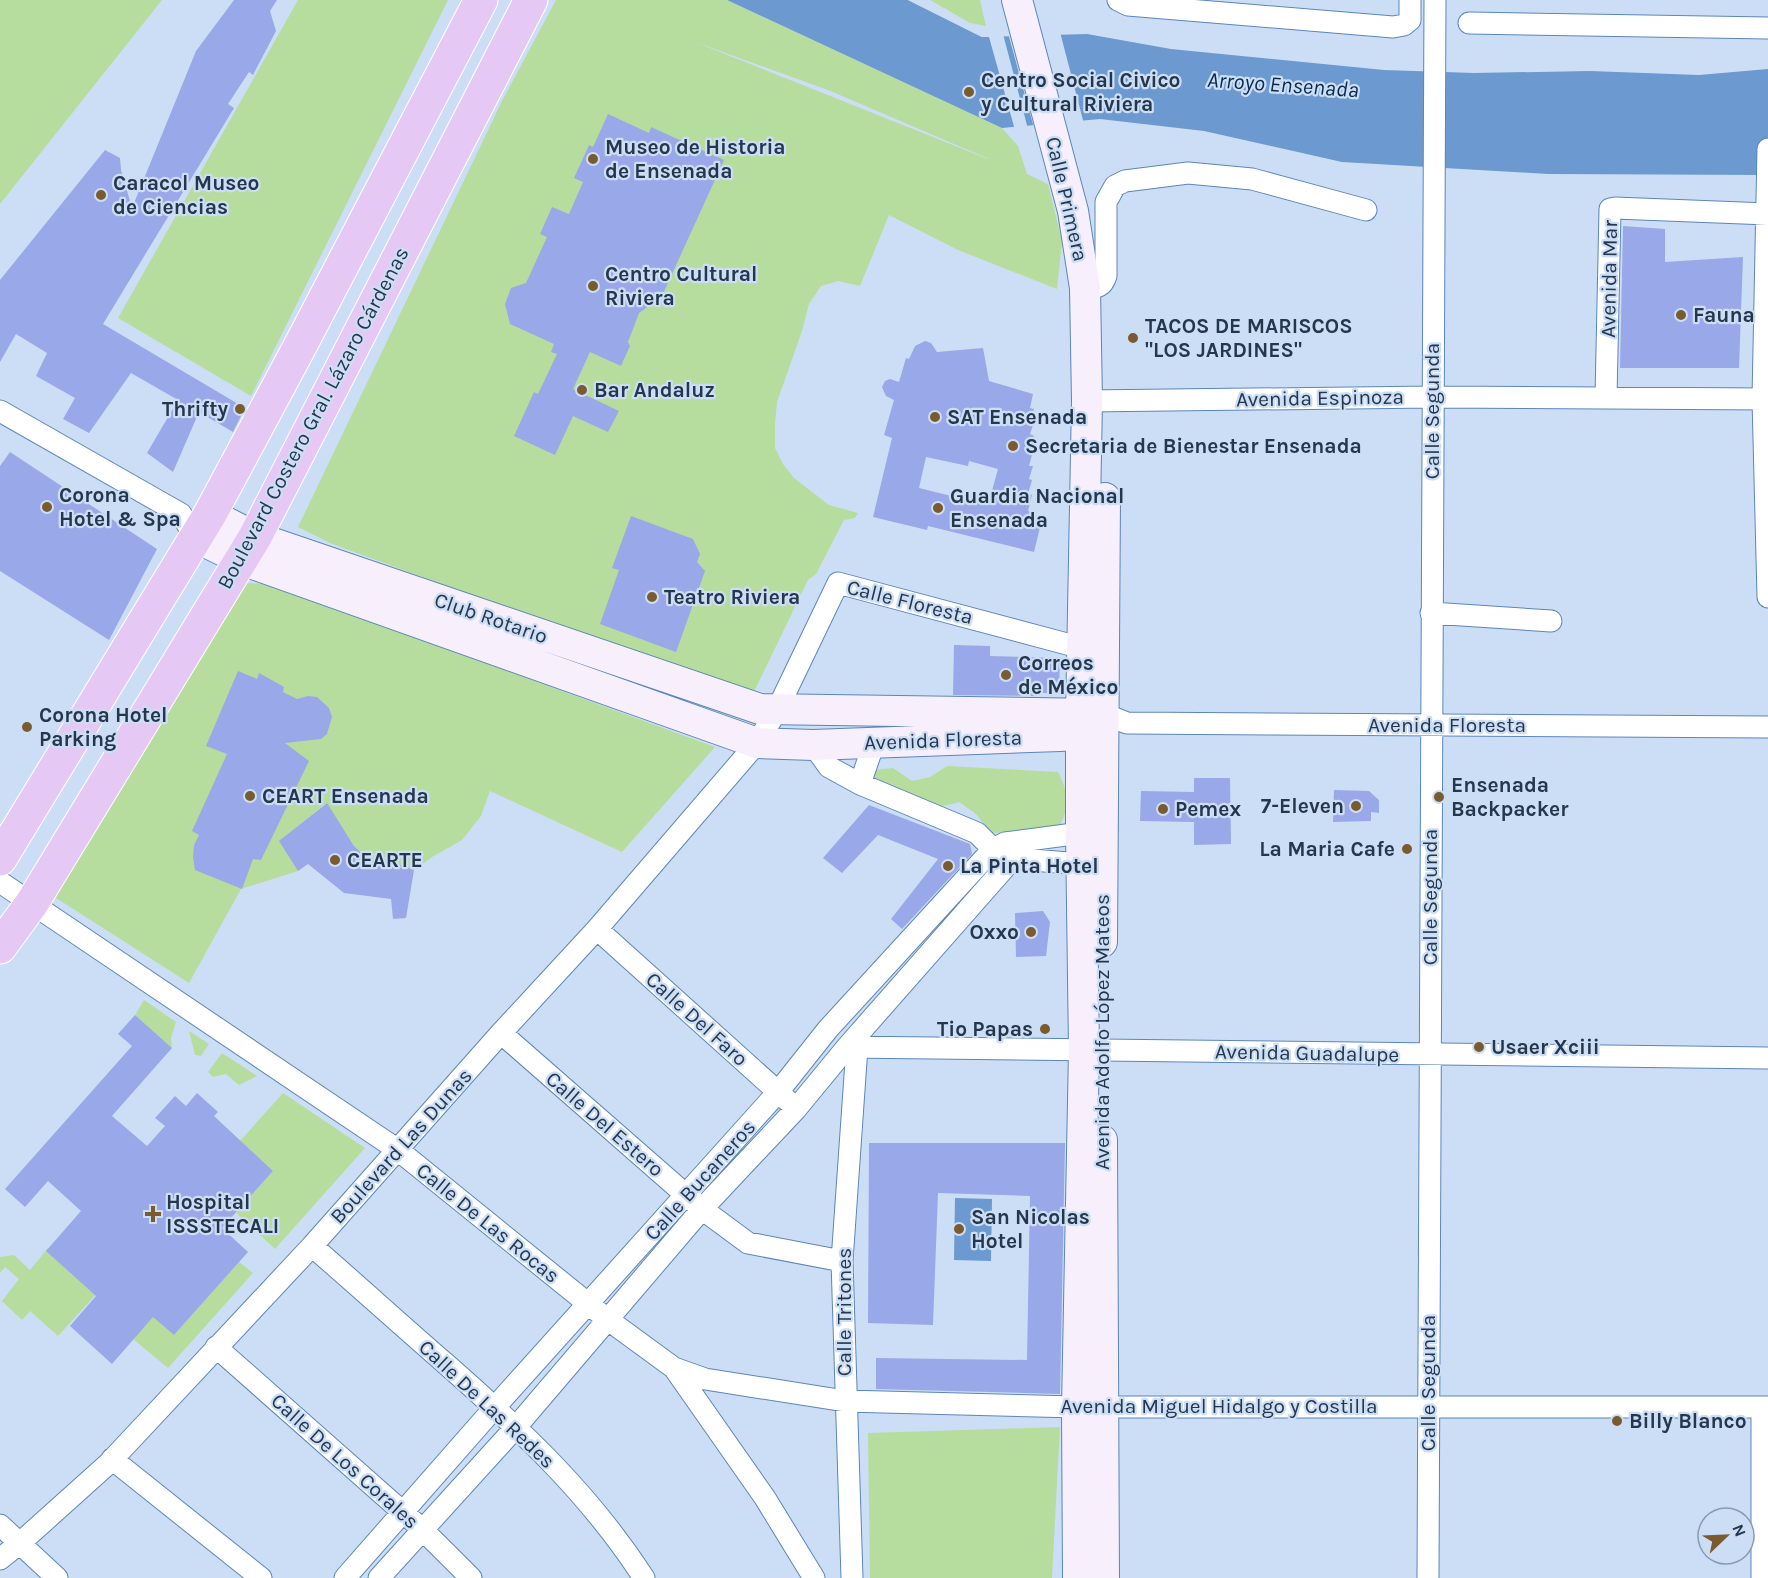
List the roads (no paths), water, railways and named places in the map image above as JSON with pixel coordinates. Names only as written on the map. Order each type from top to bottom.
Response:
[{"type":"highway","points":[[0,859],[195,521],[298,350],[480,0]]},
{"type":"highway","name":"Boulevard Costero Gral. Lázaro Cárdenas","points":[[0,947],[32,903],[249,549],[531,0]]},
{"type":"main road","name":"Calle Primera","points":[[1017,0],[1076,184]]},
{"type":"main road","name":"Calle Primera","points":[[1038,0],[1076,184],[1073,211],[1092,288],[1097,401]]},
{"type":"main road","name":"Avenida Adolfo López Mateos","points":[[1092,1050],[1081,833],[1100,724],[1082,648],[1097,401]]},
{"type":"main road","name":"Avenida Adolfo López Mateos","points":[[1097,401],[1100,724],[1092,1050],[1091,1406],[1104,1578]]},
{"type":"main road","name":"Club Rotario","points":[[195,521],[249,549],[757,743]]},
{"type":"main road","name":"Club Rotario","points":[[249,549],[760,709],[777,710]]},
{"type":"main road","name":"Avenida Floresta","points":[[777,710],[1100,724]]},
{"type":"main road","name":"Avenida Floresta","points":[[757,743],[813,745],[874,743],[1100,724]]},
{"type":"main road","name":"Avenida Adolfo López Mateos","points":[[1077,1578],[1091,1406]]},
{"type":"street","points":[[1118,0],[1128,5],[1393,27],[1410,20],[1410,0]]},
{"type":"street","name":"Calle Segunda","points":[[1428,1578],[1435,0]]},
{"type":"street","points":[[1469,24],[1768,28]]},
{"type":"street","points":[[1768,149],[1766,399],[1768,597]]},
{"type":"street","points":[[1092,288],[1103,284],[1106,276],[1106,202],[1115,186],[1125,181],[1188,173],[1252,179],[1366,210]]},
{"type":"street","name":"Avenida Mar","points":[[1606,398],[1610,209],[1767,209]]},
{"type":"street","name":"Avenida Espinoza","points":[[1097,401],[1432,397],[1766,399]]},
{"type":"street","points":[[0,411],[195,521]]},
{"type":"street","name":"Calle Floresta","points":[[777,710],[838,583],[1082,648]]},
{"type":"street","points":[[1431,613],[1551,621]]},
{"type":"street","name":"Boulevard Las Dunas","points":[[0,1559],[112,1459],[312,1246],[501,1033],[597,929],[757,743],[777,710]]},
{"type":"street","name":"Avenida Floresta","points":[[1100,724],[1768,727]]},
{"type":"street","points":[[860,784],[874,743]]},
{"type":"street","points":[[813,745],[829,767],[860,784],[977,833],[993,849],[1005,843],[1081,833]]},
{"type":"street","name":"Calle Bucaneros","points":[[379,1578],[608,1320],[778,1092],[828,1029],[993,849]]},
{"type":"street","name":"Calle Bucaneros","points":[[345,1578],[588,1304],[796,1109],[1008,864],[1020,860],[1081,864]]},
{"type":"street","name":"Calle De Las Rocas","points":[[0,882],[398,1149],[608,1320],[674,1368],[765,1498],[814,1578]]},
{"type":"street","name":"Calle Del Faro","points":[[597,929],[796,1109]]},
{"type":"street","points":[[828,1029],[852,1047]]},
{"type":"street","name":"Calle Del Estero","points":[[501,1033],[695,1202],[748,1243],[842,1262]]},
{"type":"street","name":"Avenida Guadalupe","points":[[852,1047],[1768,1059]]},
{"type":"street","name":"Calle Tritones","points":[[852,1047],[842,1262],[852,1578]]},
{"type":"street","name":"Calle De Las Redes","points":[[312,1246],[516,1426],[577,1489],[620,1540],[644,1578]]},
{"type":"street","name":"Calle De Los Corales","points":[[216,1347],[422,1529],[471,1578]]},
{"type":"street","name":"Avenida Miguel Hidalgo y Costilla","points":[[674,1368],[705,1379],[845,1401],[1091,1406],[1765,1407]]},
{"type":"street","points":[[1762,1578],[1765,1407]]},
{"type":"street","points":[[112,1459],[261,1578]]},
{"type":"street","points":[[0,1525],[57,1578]]},
{"type":"water","name":"Arroyo Ensenada","points":[[727,0],[908,0],[982,37],[1087,34],[1171,49],[1384,70],[1474,73],[1590,71],[1699,75],[1768,69],[1768,175],[1548,174],[1342,162],[1204,131],[1100,119],[1002,128]]},
{"type":"water","points":[[955,1198],[992,1199],[991,1261],[954,1260]]},
{"type":"place","name":"Centro Social Civico y Cultural Riviera","points":[[969,92]]},
{"type":"place","name":"Museo de Historia de Ensenada","points":[[593,159]]},
{"type":"place","name":"Caracol Museo de Ciencias","points":[[101,195]]},
{"type":"place","name":"Centro Cultural Riviera","points":[[593,286]]},
{"type":"place","name":"Fauna","points":[[1681,315]]},
{"type":"place","name":"TACOS DE MARISCOS \"LOS JARDINES\"","points":[[1133,338]]},
{"type":"place","name":"Bar Andaluz","points":[[582,390]]},
{"type":"place","name":"Thrifty","points":[[240,409]]},
{"type":"place","name":"SAT Ensenada","points":[[935,417]]},
{"type":"place","name":"Secretaria de Bienestar Ensenada","points":[[1013,446]]},
{"type":"place","name":"Corona Hotel & Spa","points":[[47,507]]},
{"type":"place","name":"Guardia Nacional Ensenada","points":[[938,508]]},
{"type":"place","name":"Teatro Riviera","points":[[652,597]]},
{"type":"place","name":"Correos de México","points":[[1006,675]]},
{"type":"place","name":"Corona Hotel Parking","points":[[27,727]]},
{"type":"place","name":"CEART Ensenada","points":[[250,796]]},
{"type":"place","name":"Ensenada Backpacker","points":[[1439,797]]},
{"type":"place","name":"7-Eleven","points":[[1356,806]]},
{"type":"place","name":"Pemex","points":[[1163,809]]},
{"type":"place","name":"La Maria Cafe","points":[[1407,849]]},
{"type":"place","name":"CEARTE","points":[[335,860]]},
{"type":"place","name":"La Pinta Hotel","points":[[948,866]]},
{"type":"place","name":"Oxxo","points":[[1031,932]]},
{"type":"place","name":"Tio Papas","points":[[1045,1029]]},
{"type":"place","name":"Usaer Xciii","points":[[1479,1047]]},
{"type":"place","name":"Hospital ISSSTECALI","points":[[153,1214]]},
{"type":"place","name":"San Nicolas Hotel","points":[[959,1229]]},
{"type":"place","name":"Billy Blanco","points":[[1617,1421]]}]
